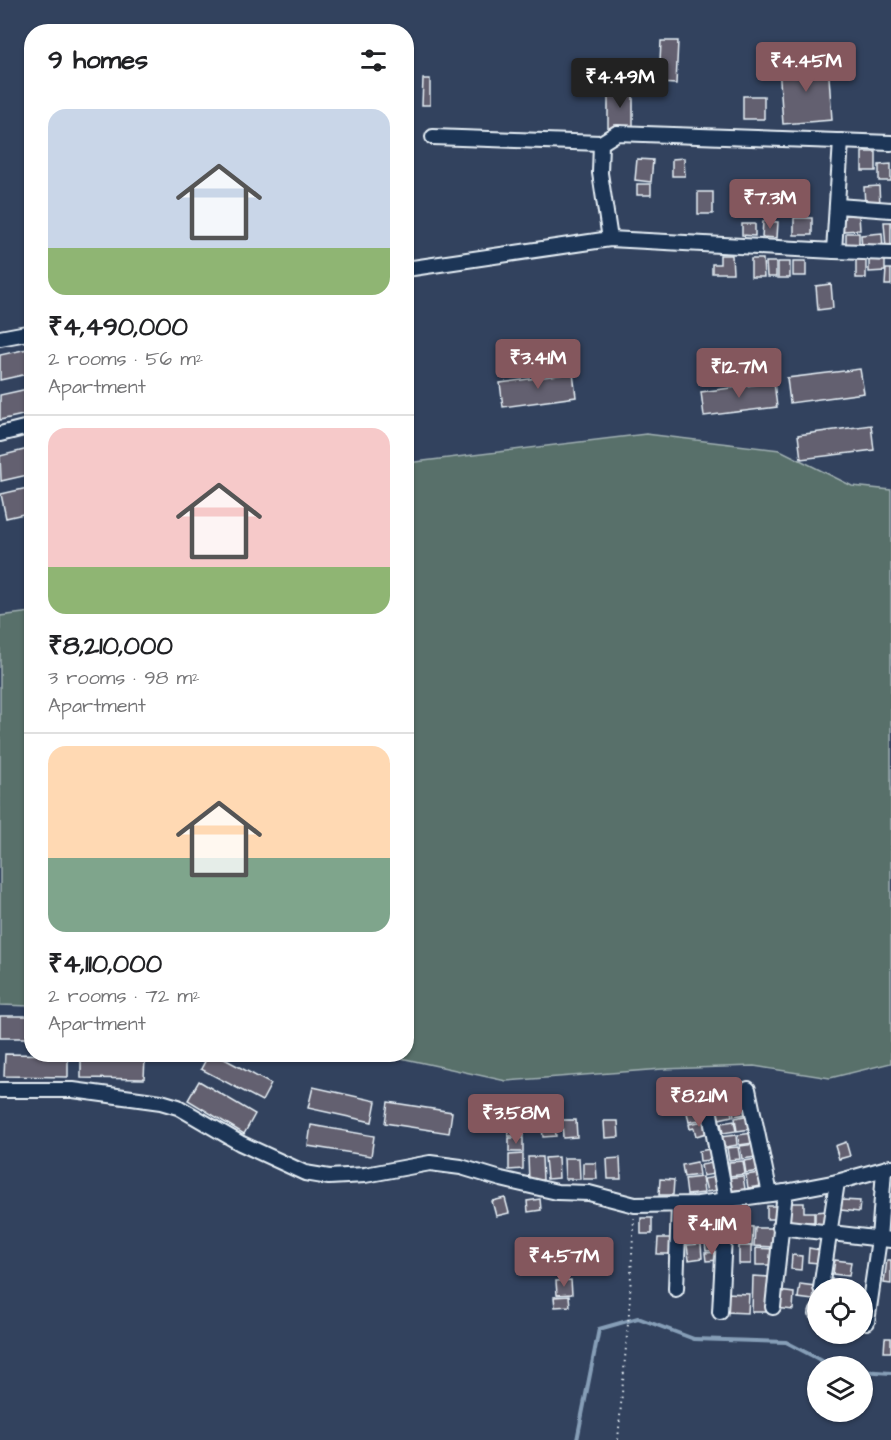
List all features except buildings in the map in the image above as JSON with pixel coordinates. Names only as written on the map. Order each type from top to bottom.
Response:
[{"type":"street","points":[[433,137],[601,143],[617,132],[891,143]]},
{"type":"street","points":[[834,251],[841,141]]},
{"type":"street","points":[[601,143],[600,173],[610,239]]},
{"type":"street","points":[[838,206],[891,210]]},
{"type":"street","points":[[414,268],[610,239],[891,254]]},
{"type":"street","points":[[0,338],[24,334]]},
{"type":"street","points":[[0,434],[24,428]]},
{"type":"street","points":[[747,1089],[770,1194]]},
{"type":"street","points":[[0,1090],[73,1090],[161,1102],[178,1107],[240,1143],[305,1173],[328,1177],[365,1175],[430,1163],[461,1167],[557,1192],[589,1193],[635,1205],[679,1205],[785,1192],[887,1169],[885,1239],[873,1294]]},
{"type":"street","points":[[708,1103],[726,1200],[720,1311]]},
{"type":"street","points":[[823,1278],[837,1182]]},
{"type":"street","points":[[773,1307],[785,1192]]},
{"type":"street","points":[[676,1289],[679,1205]]},
{"type":"street","points":[[780,1227],[885,1239]]},
{"type":"path","points":[[618,1440],[625,1369],[635,1205]]},
{"type":"green space","points":[[646,434],[780,450],[852,486],[891,490],[891,1063],[830,1078],[754,1066],[662,1069],[506,1081],[414,1061],[415,462]]},
{"type":"green space","points":[[24,613],[24,1006],[0,1005],[0,616]]},
{"type":"waterway","points":[[577,1440],[599,1329],[638,1318],[694,1339],[786,1342],[813,1356]]},
{"type":"waterway","points":[[873,1372],[891,1373]]}]
